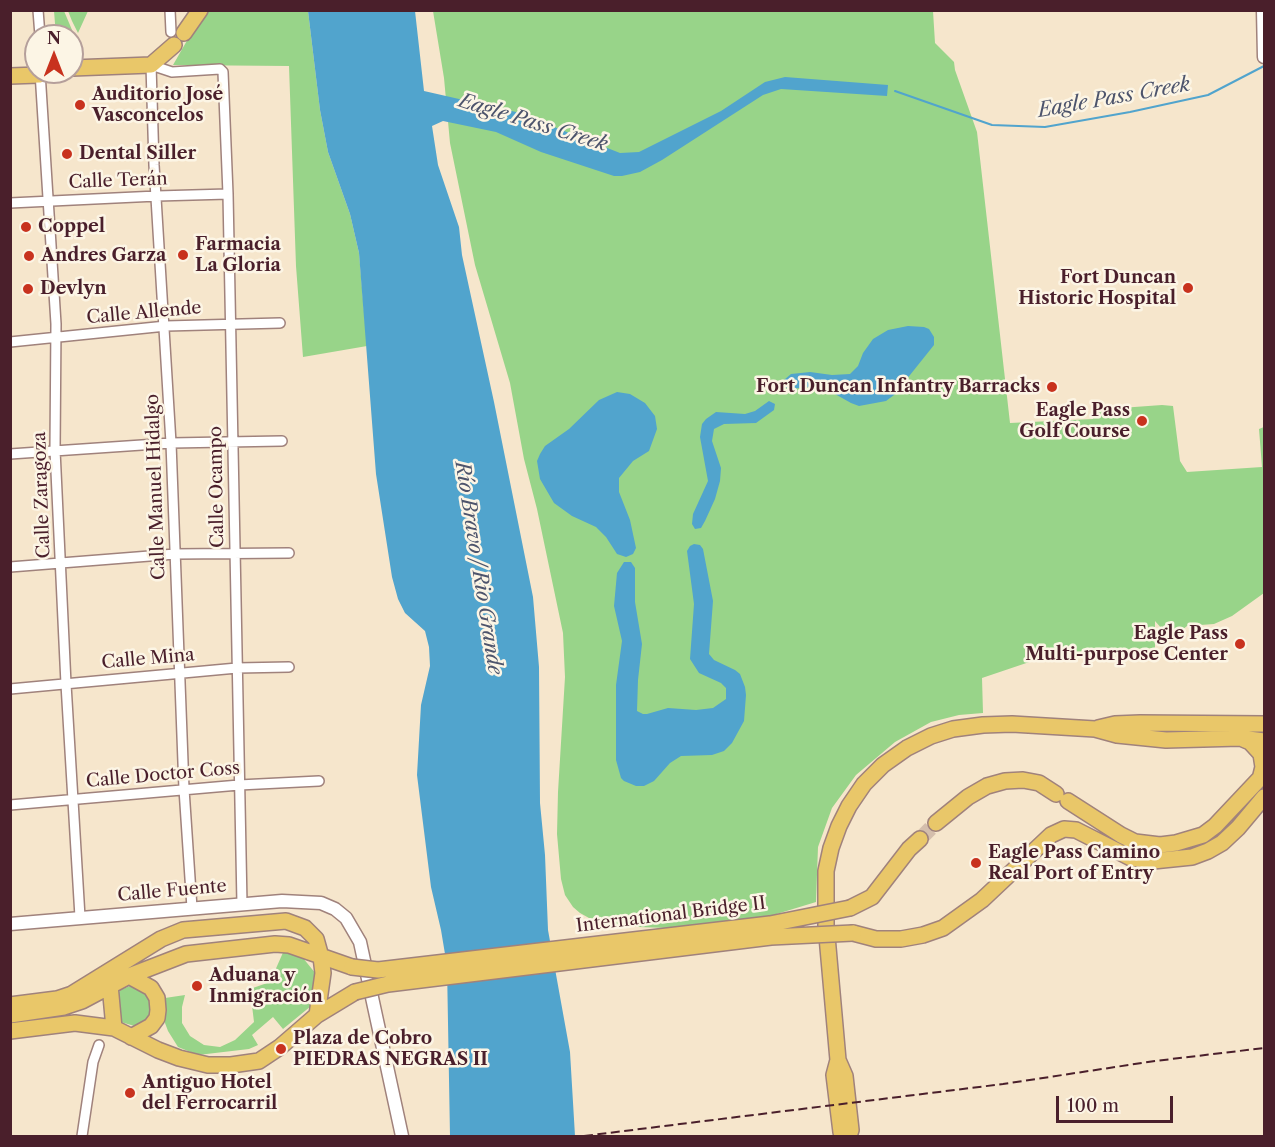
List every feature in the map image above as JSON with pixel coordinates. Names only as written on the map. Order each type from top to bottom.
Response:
[{"type":"main road","points":[[84,68],[151,65],[175,41],[200,10]]},
{"type":"main road","points":[[1095,729],[1115,724],[1140,723],[1263,724]]},
{"type":"main road","points":[[849,1137],[851,1130],[845,1076],[838,1060],[826,925],[826,871],[831,848],[849,806],[864,784],[883,765],[907,748],[931,736],[953,729],[1012,724],[1095,729],[1117,735],[1166,740],[1240,738],[1264,741]]},
{"type":"main road","points":[[1144,852],[1203,835],[1215,826],[1262,776],[1261,754],[1250,742],[1240,738]]},
{"type":"main road","points":[[936,823],[968,797],[987,786],[1005,781],[1023,780],[1039,783],[1135,842],[1144,852],[1173,860],[1208,851],[1222,843],[1264,797]]},
{"type":"main road","name":"International Bridge II","points":[[497,963],[771,937],[852,933],[876,939],[901,939],[943,928],[982,900],[1051,835],[1064,830],[1076,830],[1131,858],[1144,852]]},
{"type":"main road","name":"International Bridge II","points":[[497,963],[770,924],[850,908],[872,897],[909,849],[920,839]]},
{"type":"main road","points":[[10,1005],[57,999],[72,994],[161,939],[183,930],[286,921],[305,928],[316,939],[321,957],[322,990],[317,1015]]},
{"type":"main road","points":[[10,1015],[64,1007],[82,1001],[129,976],[186,954],[265,945],[289,945],[352,967],[378,970],[497,963]]},
{"type":"main road","points":[[10,1030],[75,1023],[114,1028],[178,1058],[208,1065],[254,1062],[280,1047],[317,1015],[355,992],[497,963]]},
{"type":"main road","points":[[129,976],[151,987],[157,998],[158,1010],[157,1018],[151,1026],[131,1037]]},
{"type":"main road","points":[[110,986],[114,1028]]},
{"type":"main road","points":[[838,1060],[834,1075],[843,1137]]},
{"type":"street","points":[[170,10],[175,41]]},
{"type":"street","points":[[1263,10],[1264,57]]},
{"type":"street","name":"Calle Ocampo","points":[[151,65],[172,72],[222,70],[228,194],[242,904]]},
{"type":"street","name":"Calle Manuel Hidalgo","points":[[151,65],[166,326],[184,789],[192,908]]},
{"type":"street","name":"Calle Zaragoza","points":[[41,84],[46,201],[56,324],[56,450],[66,684],[80,917]]},
{"type":"street","name":"Calle Terán","points":[[10,203],[228,194]]},
{"type":"street","name":"Calle Allende","points":[[10,342],[166,326],[280,323]]},
{"type":"street","points":[[10,454],[171,443],[282,441]]},
{"type":"street","points":[[10,567],[175,554],[289,553]]},
{"type":"street","name":"Calle Mina","points":[[10,689],[237,668],[289,667]]},
{"type":"street","name":"Calle Doctor Coss","points":[[10,805],[240,784],[320,781]]},
{"type":"street","name":"Calle Fuente","points":[[10,924],[303,900],[321,903],[335,909],[346,918],[360,942],[402,1137]]},
{"type":"street","points":[[82,1137],[93,1062],[99,1046]]},
{"type":"green space","points":[[54,11],[64,11],[70,24],[55,24]]},
{"type":"green space","points":[[68,11],[88,11],[82,24],[74,24]]},
{"type":"green space","points":[[204,11],[308,11],[320,110],[328,152],[350,214],[359,253],[367,346],[303,357],[296,266],[289,66],[173,65]]},
{"type":"green space","name":"Eagle Pass Golf Course","points":[[433,11],[933,11],[935,43],[954,62],[977,132],[1010,423],[1093,419],[1093,410],[1173,406],[1180,461],[1187,472],[1262,467],[1259,429],[1264,427],[1264,593],[1232,616],[1214,624],[1187,626],[1171,639],[1155,621],[1155,648],[1056,653],[982,678],[983,713],[959,715],[931,722],[895,742],[856,775],[832,808],[818,847],[816,902],[770,916],[667,928],[611,926],[598,923],[580,913],[565,895],[561,879],[557,834],[565,677],[563,633],[524,459],[510,383],[475,265],[450,143],[444,78]]},
{"type":"green space","points":[[285,948],[303,958],[316,974],[311,1006],[283,1029],[273,1017],[252,1035],[258,1045],[249,1049],[198,1055],[178,1047],[162,1015],[165,998],[185,995],[182,1023],[190,1036],[204,1045],[220,1047],[235,1040],[254,1022],[250,989],[270,982]]},
{"type":"green space","points":[[137,986],[150,995],[152,1010],[141,1028],[121,1022],[117,1005],[118,995],[120,990]]},
{"type":"water","name":"Río Bravo / Rio Grande","points":[[308,11],[415,11],[424,91],[516,112],[620,153],[639,152],[721,111],[765,82],[785,77],[888,85],[887,96],[781,89],[763,95],[662,160],[640,172],[622,176],[614,176],[541,152],[496,132],[443,121],[432,126],[438,165],[459,227],[462,255],[533,597],[539,667],[540,803],[548,930],[570,1052],[575,1136],[450,1136],[447,966],[431,887],[417,775],[421,705],[430,666],[429,647],[425,631],[405,613],[398,599],[392,577],[376,474],[359,253],[350,214],[328,152],[320,110]]},
{"type":"water","points":[[908,326],[929,329],[934,337],[934,345],[894,395],[886,401],[859,406],[826,389],[782,387],[784,380],[791,374],[810,372],[832,375],[850,374],[858,366],[863,353],[873,339],[888,330]]},
{"type":"water","points":[[617,392],[630,394],[645,403],[655,416],[657,429],[649,451],[633,461],[619,478],[619,492],[630,520],[636,548],[633,554],[626,557],[617,554],[596,527],[572,516],[554,503],[540,479],[537,461],[545,446],[569,429],[599,400]]},
{"type":"water","points":[[769,401],[775,404],[774,410],[756,423],[724,424],[714,429],[712,441],[721,468],[720,481],[705,521],[701,528],[695,529],[692,524],[693,514],[708,481],[700,437],[702,424],[716,412],[745,414],[755,411]]},
{"type":"water","points":[[694,544],[700,545],[703,549],[713,601],[709,654],[714,660],[740,674],[746,695],[744,721],[732,743],[724,751],[712,755],[681,756],[670,763],[654,781],[644,786],[636,786],[621,778],[616,760],[616,685],[622,641],[614,606],[617,573],[624,562],[631,562],[635,568],[635,602],[642,644],[637,711],[647,714],[668,708],[696,710],[713,708],[726,699],[726,688],[721,683],[699,673],[690,659],[694,604],[687,551]]},
{"type":"waterway","name":"Eagle Pass Creek","points":[[895,91],[992,125],[1045,127],[1208,95],[1264,66]]},
{"type":"tunnel","points":[[920,839],[936,823]]},
{"type":"railway","points":[[584,1136],[1003,1084],[1155,1061],[1264,1048]]},
{"type":"place","name":"Auditorio José Vasconcelos","points":[[80,105]]},
{"type":"place","name":"Dental Siller","points":[[67,154]]},
{"type":"place","name":"Coppel","points":[[26,227]]},
{"type":"place","name":"Farmacia La Gloria","points":[[183,255]]},
{"type":"place","name":"Andres Garza","points":[[29,256]]},
{"type":"place","name":"Fort Duncan Historic Hospital","points":[[1188,288]]},
{"type":"place","name":"Devlyn","points":[[28,289]]},
{"type":"place","name":"Fort Duncan Infantry Barracks","points":[[1052,387]]},
{"type":"place","name":"Eagle Pass Golf Course","points":[[1142,421]]},
{"type":"place","name":"Eagle Pass Multi-purpose Center","points":[[1240,644]]},
{"type":"place","name":"Eagle Pass Camino Real Port of Entry","points":[[976,863]]},
{"type":"place","name":"Aduana y Inmigración","points":[[197,986]]},
{"type":"place","name":"Plaza de Cobro PIEDRAS NEGRAS II","points":[[281,1049]]},
{"type":"place","name":"Antiguo Hotel del Ferrocarril","points":[[130,1093]]}]
